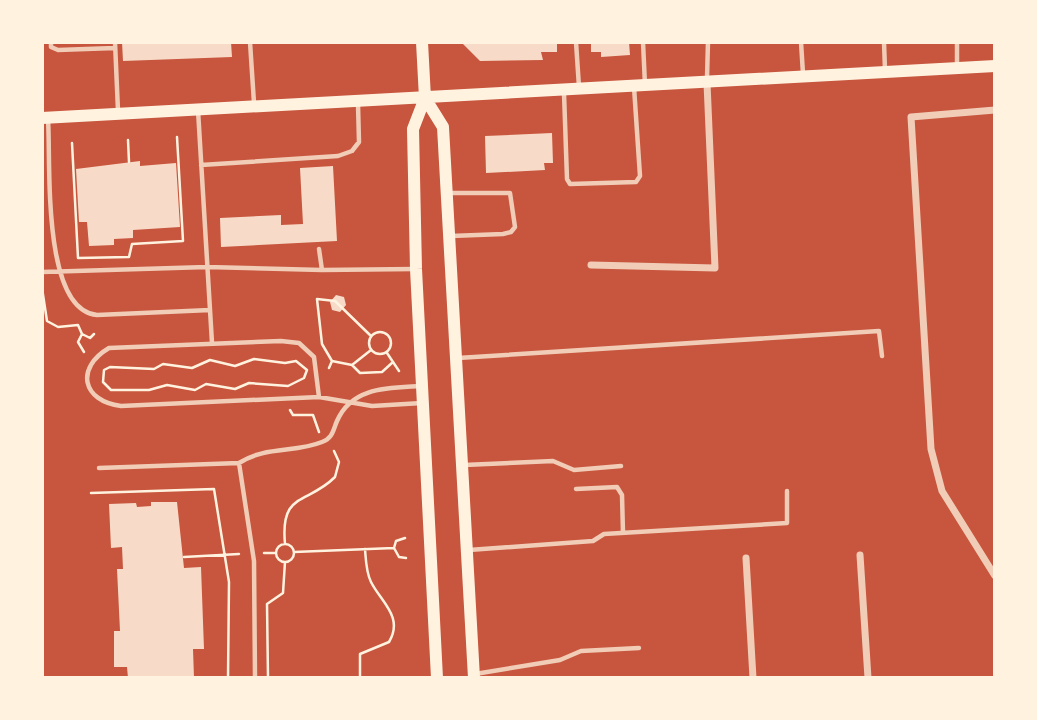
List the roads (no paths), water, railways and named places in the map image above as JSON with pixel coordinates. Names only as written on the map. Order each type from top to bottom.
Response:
[{"type":"main road","points":[[422,42],[425,98],[413,129],[416,268],[437,678]]},
{"type":"main road","points":[[45,118],[358,103],[995,66]]},
{"type":"main road","points":[[425,98],[443,127],[474,676]]},
{"type":"street","points":[[590,265],[715,268],[707,83]]},
{"type":"street","points":[[995,110],[911,117],[931,449],[942,491],[995,576]]},
{"type":"street","points":[[860,555],[868,678]]},
{"type":"street","points":[[746,558],[753,678]]},
{"type":"lane","points":[[51,42],[51,47],[58,50],[115,45],[118,114]]},
{"type":"lane","points":[[250,42],[254,107]]},
{"type":"lane","points":[[576,42],[579,90]]},
{"type":"lane","points":[[564,90],[565,166],[570,184],[636,182],[640,176],[639,86],[643,42]]},
{"type":"lane","points":[[707,83],[708,42]]},
{"type":"lane","points":[[801,42],[803,78]]},
{"type":"lane","points":[[884,42],[886,74]]},
{"type":"lane","points":[[957,42],[958,69]]},
{"type":"lane","points":[[201,165],[338,156],[352,151],[359,142],[358,103]]},
{"type":"lane","points":[[198,110],[212,343]]},
{"type":"lane","points":[[45,118],[58,271],[71,302],[86,314],[210,310]]},
{"type":"lane","points":[[447,193],[507,191],[512,196],[515,227],[511,232],[450,237]]},
{"type":"lane","points":[[319,249],[322,270]]},
{"type":"lane","points":[[42,272],[207,267],[322,270],[416,268]]},
{"type":"lane","points":[[458,358],[879,331],[882,356]]},
{"type":"lane","points":[[319,397],[314,357],[299,343],[212,343],[109,348],[88,365],[91,391],[109,404],[135,407],[319,397],[372,406],[423,402]]},
{"type":"lane","points":[[99,468],[239,463],[254,454],[326,441],[345,408],[372,389],[422,386]]},
{"type":"lane","points":[[463,465],[553,461],[574,470],[621,466]]},
{"type":"lane","points":[[239,463],[254,561],[255,678]]},
{"type":"lane","points":[[576,489],[617,487],[621,495],[624,533]]},
{"type":"lane","points":[[468,550],[593,541],[604,534],[787,523],[787,491]]},
{"type":"lane","points":[[474,676],[560,660],[582,651],[639,648]]}]
